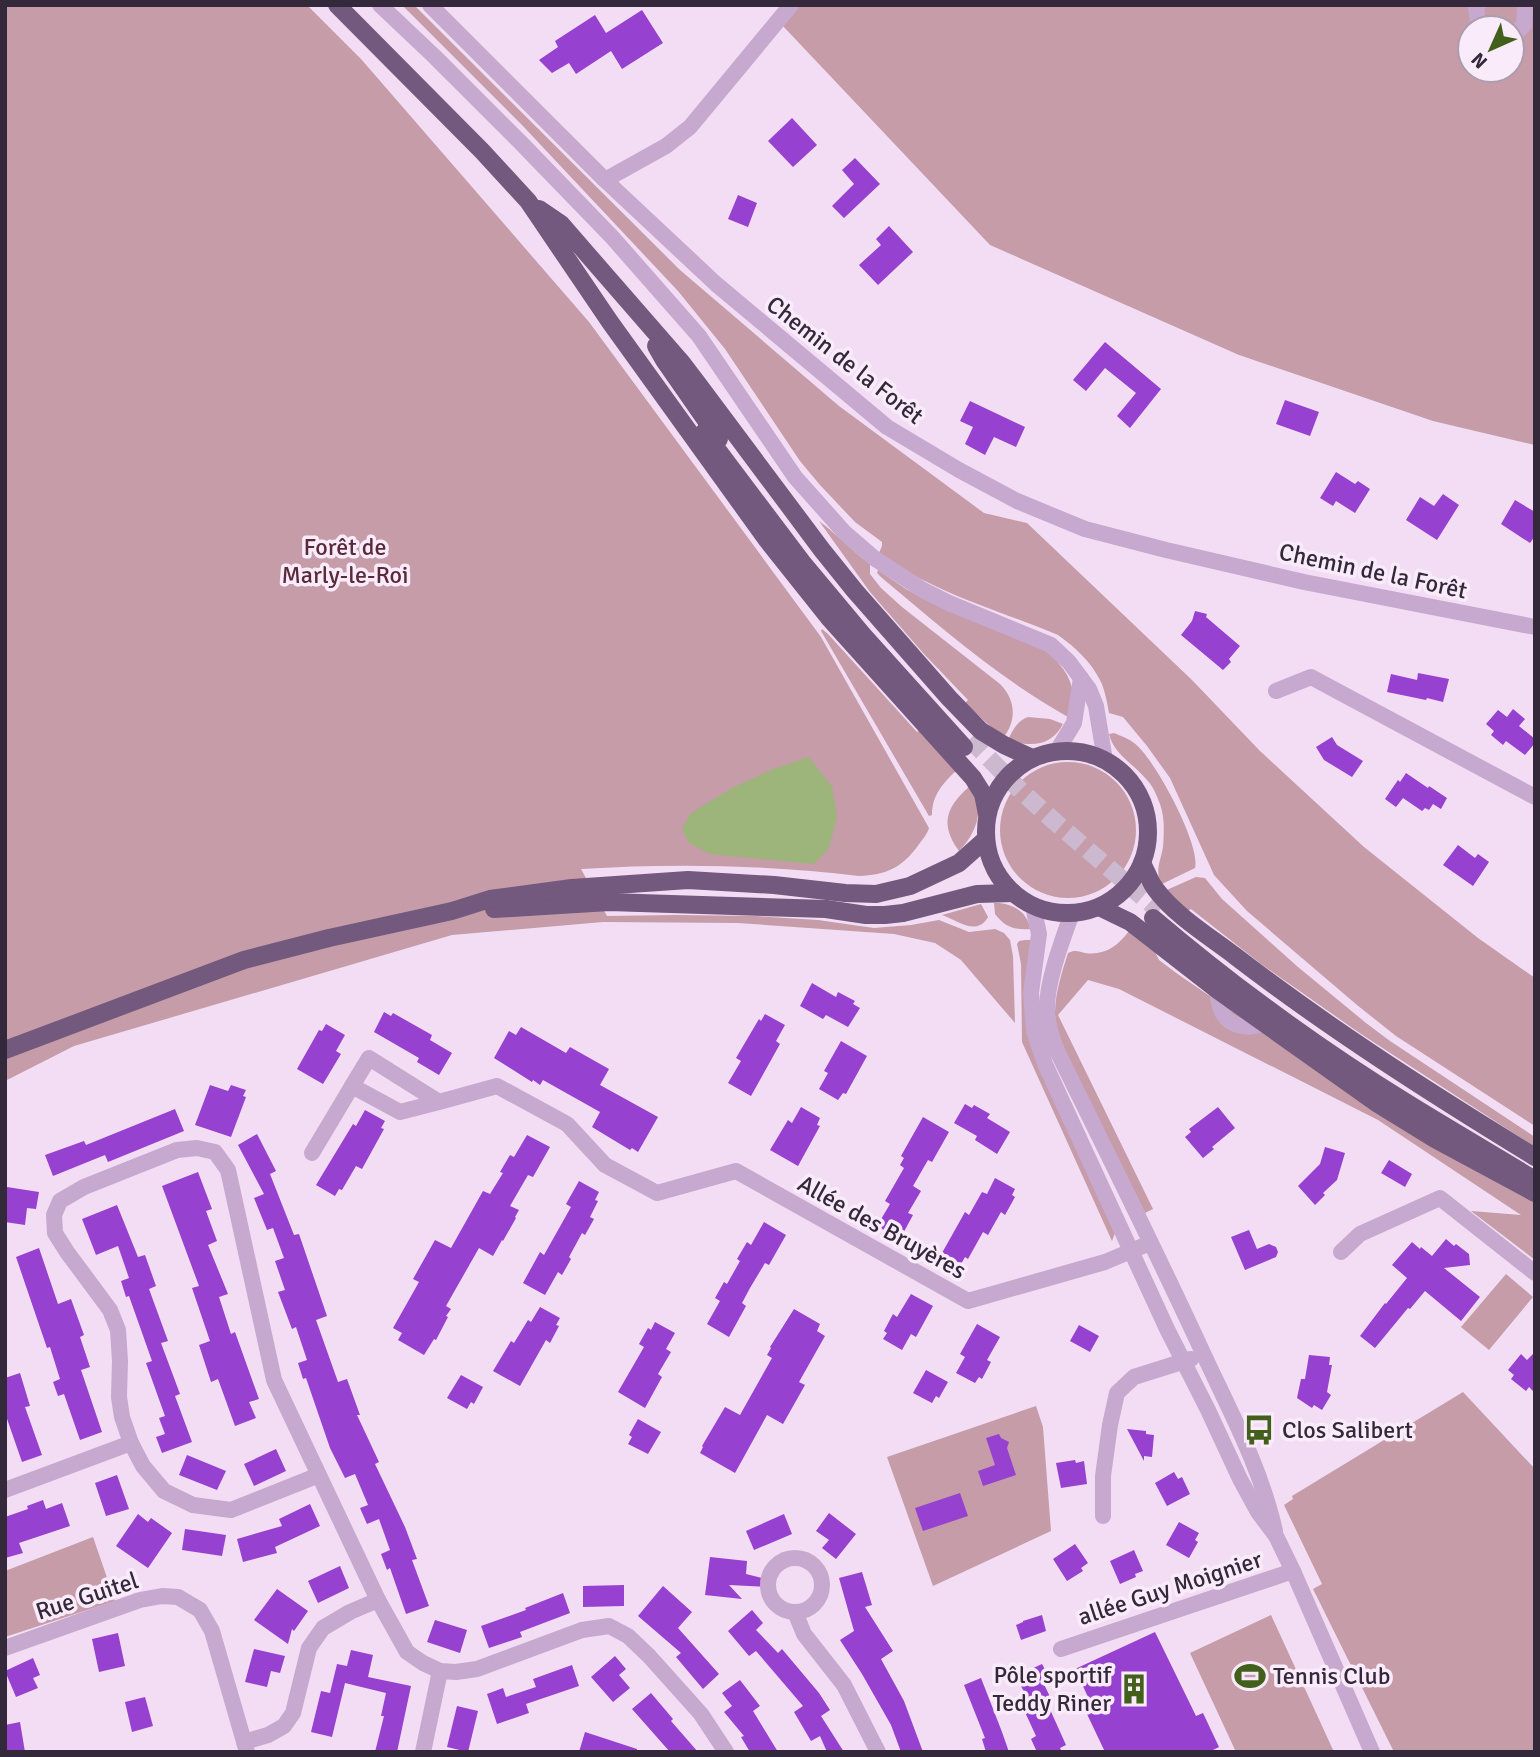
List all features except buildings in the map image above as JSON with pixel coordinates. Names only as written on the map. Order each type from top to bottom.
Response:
[{"type":"main road","points":[[337,5],[482,150],[528,201],[618,333],[767,540],[829,618],[973,779],[983,794],[990,859],[999,877],[1013,893],[1033,906],[1058,913],[1099,907],[1117,896],[1132,881],[1142,863],[1148,838],[1146,812],[1131,782],[1119,769],[1105,760],[1082,751],[1057,751],[1032,758],[1011,772],[996,791],[987,814]]},
{"type":"main road","points":[[528,201],[561,224],[698,384],[822,550],[909,653],[981,731],[1032,758]]},
{"type":"main road","points":[[574,267],[608,302],[802,562],[863,635],[967,743],[778,520],[664,360],[637,313]]},
{"type":"main road","points":[[5,1050],[244,960],[452,911],[490,899],[558,889],[688,880],[876,894],[911,886],[959,863],[986,839]]},
{"type":"main road","points":[[1142,863],[1155,889],[1168,904],[1274,985],[1369,1051],[1535,1157]]},
{"type":"main road","points":[[452,911],[609,902],[825,909],[876,915],[903,913],[977,894],[1013,893]]},
{"type":"main road","points":[[1099,907],[1130,922],[1216,989],[1376,1102],[1435,1139],[1535,1193]]},
{"type":"main road","points":[[1535,1168],[1473,1134],[1367,1068],[1156,915],[1227,979],[1297,1030],[1406,1102],[1535,1180]]},
{"type":"street","points":[[380,5],[494,116],[611,237],[699,336],[795,477],[844,532],[874,558],[923,590],[1051,645],[1069,662],[1089,689],[1096,706],[1105,760]]},
{"type":"street","name":"Chemin de la Forêt","points":[[430,5],[605,180],[716,284],[887,427],[959,470],[1017,500],[1085,529],[1304,582],[1535,627]]},
{"type":"street","points":[[605,180],[666,146],[691,127],[791,5]]},
{"type":"street","points":[[1276,691],[1311,677],[1535,797]]},
{"type":"street","points":[[1057,751],[1074,723],[1081,678]]},
{"type":"street","points":[[1033,906],[1039,934],[1031,993],[1034,1031],[1045,1064],[1240,1479],[1258,1512],[1276,1536],[1293,1571],[1372,1752]]},
{"type":"street","points":[[1072,913],[1050,984],[1046,1010],[1050,1031],[1056,1049],[1141,1221],[1254,1463],[1269,1505],[1276,1536]]},
{"type":"street","points":[[312,1153],[369,1058],[439,1102]]},
{"type":"street","points":[[352,1086],[400,1112],[439,1102]]},
{"type":"street","name":"Allée des Bruyères","points":[[439,1102],[497,1086],[567,1124],[604,1165],[657,1193],[736,1171],[968,1301],[1105,1262],[1150,1243]]},
{"type":"street","points":[[319,1475],[231,1510],[193,1505],[164,1491],[143,1466],[122,1417],[118,1331],[110,1310],[55,1233],[54,1216],[60,1201],[84,1187],[177,1150],[197,1148],[215,1152],[228,1170],[274,1380],[319,1475],[378,1601],[407,1652],[440,1671],[456,1672],[477,1669],[582,1630],[609,1626],[628,1636],[649,1656],[701,1714],[726,1752]]},
{"type":"street","points":[[1340,1252],[1360,1234],[1440,1198],[1535,1273]]},
{"type":"street","points":[[1104,1516],[1103,1476],[1117,1393],[1133,1377],[1203,1354]]},
{"type":"street","points":[[6,1488],[131,1443]]},
{"type":"street","name":"allée Guy Moignier","points":[[1061,1649],[1293,1571]]},
{"type":"street","name":"Rue Guitel","points":[[5,1648],[140,1600],[163,1596],[178,1597],[200,1610],[212,1631],[246,1747]]},
{"type":"street","points":[[246,1747],[284,1726],[293,1713],[309,1648],[323,1628],[350,1612],[378,1601]]},
{"type":"street","points":[[795,1612],[804,1634],[844,1685],[878,1752]]},
{"type":"street","points":[[423,1752],[440,1671]]},
{"type":"green space","name":"Forêt de Marly-le-Roi","points":[[5,5],[307,5],[361,59],[589,322],[821,637],[929,828],[917,847],[899,865],[885,872],[869,875],[720,866],[581,869],[607,916],[756,916],[818,920],[874,928],[939,920],[969,932],[995,929],[1010,940],[1015,1023],[961,960],[935,943],[894,934],[738,923],[603,922],[452,935],[74,1046],[5,1081]]},
{"type":"green space","points":[[402,5],[414,5],[680,270],[839,406],[984,513],[1027,523],[1192,680],[1260,751],[1364,847],[1478,938],[1535,978],[1535,1126],[1396,1036],[1247,911],[1214,875],[1170,778],[1123,717],[1109,713],[1096,673],[1070,645],[1058,635],[920,579],[879,553],[882,542],[855,522],[800,461],[725,349],[678,291],[522,125]]},
{"type":"green space","points":[[799,5],[1535,5],[1535,445],[1433,421],[1239,355],[990,245],[782,25]]},
{"type":"green space","points":[[819,521],[870,564],[870,574],[902,607],[1000,684],[1009,697],[1013,711],[1011,725],[1003,738],[965,703],[968,700],[870,592]]},
{"type":"green space","points":[[878,570],[934,604],[1043,649],[1059,663],[1070,681],[1073,698],[1068,717],[972,652],[882,578],[877,573]]},
{"type":"green space","points":[[822,629],[917,732],[920,730],[957,770],[939,790],[932,815],[929,816]]},
{"type":"green space","points":[[1028,717],[1050,719],[1063,724],[1058,732],[1046,741],[1024,744],[1008,740],[1018,723]]},
{"type":"green space","points":[[1114,733],[1134,743],[1153,765],[1184,822],[1191,841],[1195,868],[1162,884],[1158,870],[1164,831],[1160,804],[1149,782],[1115,748],[1109,734]]},
{"type":"green space","points":[[1068,762],[1094,767],[1116,782],[1131,804],[1136,830],[1131,856],[1116,878],[1094,893],[1068,898],[1042,893],[1020,878],[1005,856],[1000,830],[1005,804],[1020,782],[1042,767]]},
{"type":"green space","points":[[972,784],[978,803],[976,825],[959,851],[949,831],[949,814],[957,799]]},
{"type":"green space","points":[[1196,877],[1205,878],[1222,899],[1366,1023],[1535,1137],[1535,1147],[1361,1034],[1261,964],[1191,909],[1185,913],[1162,892]]},
{"type":"green space","points":[[994,903],[1007,904],[1018,909],[1029,923],[1030,929],[1006,925],[995,914]]},
{"type":"green space","points":[[981,904],[988,917],[978,926],[967,925],[942,915]]},
{"type":"green space","points":[[1129,931],[1153,948],[1159,960],[1179,975],[1277,1042],[1473,1169],[1535,1202],[1535,1260],[1471,1211],[1521,1215],[1378,1120],[1119,989],[1088,980],[1058,1015],[1153,1209],[1145,1213],[1065,1051],[1055,1018],[1061,975],[1068,953],[1076,951],[1092,954],[1104,951],[1120,941]]},
{"type":"green space","points":[[1031,940],[1026,1021],[1115,1233],[1112,1241],[1022,1042],[1021,964],[1017,944],[1019,941]]},
{"type":"green space","points":[[1506,1274],[1533,1297],[1489,1350],[1461,1327]]},
{"type":"green space","points":[[1463,1392],[1535,1469],[1535,1752],[1394,1752],[1313,1589],[1322,1584],[1284,1505],[1293,1499],[1292,1496]]},
{"type":"green space","points":[[1036,1406],[1043,1427],[1051,1531],[933,1586],[887,1457]]},
{"type":"green space","points":[[93,1537],[115,1601],[5,1637],[5,1571]]},
{"type":"green space","name":"Tennis Club","points":[[1271,1615],[1334,1752],[1236,1752],[1190,1653]]},
{"type":"shaded area","points":[[809,757],[832,787],[837,817],[829,848],[814,864],[710,854],[689,843],[682,829],[691,813],[732,788],[773,769]]},
{"type":"tunnel","points":[[970,739],[1021,791],[1159,911]]},
{"type":"place","name":"Clos Salibert","points":[[1259,1430]]},
{"type":"place","name":"Tennis Club","points":[[1250,1676]]},
{"type":"place","name":"Pôle sportif Teddy Riner","points":[[1134,1689]]}]
